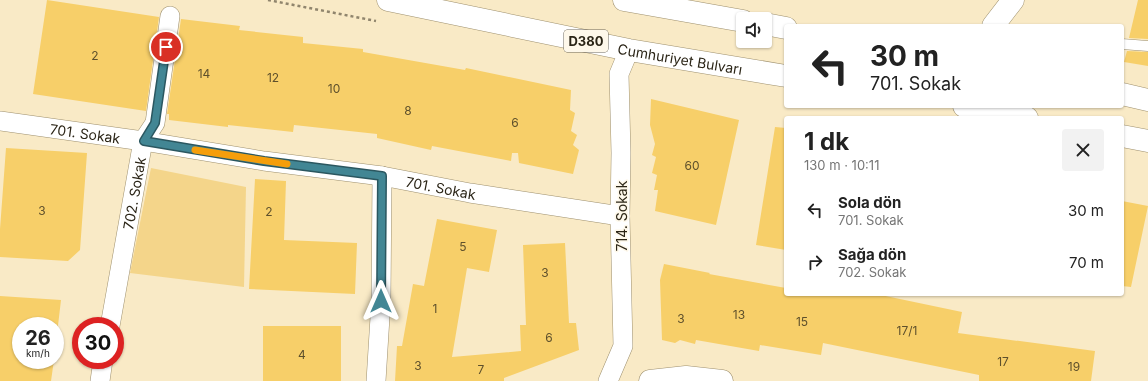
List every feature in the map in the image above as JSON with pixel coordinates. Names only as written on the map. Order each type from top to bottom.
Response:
[{"type":"main road","name":"Cumhuriyet Bulvarı","points":[[388,0],[629,50],[784,76]]},
{"type":"main road","points":[[624,0],[736,19]]},
{"type":"main road","points":[[995,24],[1013,0]]},
{"type":"main road","points":[[772,25],[784,28]]},
{"type":"main road","points":[[1124,94],[1148,100]]},
{"type":"main road","points":[[974,108],[1016,116]]},
{"type":"main road","points":[[1124,136],[1148,141]]},
{"type":"main road","points":[[650,381],[686,377],[722,381]]},
{"type":"street","name":"702. Sokak","points":[[112,317],[144,141],[155,123],[170,16]]},
{"type":"street","name":"714. Sokak","points":[[608,381],[623,346],[619,74],[629,50]]},
{"type":"street","name":"701. Sokak","points":[[0,121],[144,141],[264,161],[382,176],[470,193],[620,216]]},
{"type":"street","points":[[376,381],[381,301],[382,176]]},
{"type":"street","points":[[100,381],[102,369]]},
{"type":"lane","points":[[1124,44],[1148,46]]},
{"type":"shaded area","points":[[151,168],[246,187],[244,287],[130,273]]},
{"type":"building","points":[[47,0],[159,17],[146,111],[33,94]]},
{"type":"building","points":[[1138,0],[1148,0],[1148,39],[1129,38]]},
{"type":"building","points":[[181,19],[240,26],[239,30],[303,37],[303,43],[363,49],[363,52],[465,70],[466,68],[571,90],[570,110],[575,113],[571,131],[577,135],[573,145],[579,150],[573,174],[519,163],[518,153],[512,153],[511,161],[432,146],[431,150],[377,138],[377,134],[294,125],[293,132],[228,125],[228,127],[169,120],[169,114],[167,114]]},
{"type":"building","points":[[1127,51],[1148,52],[1148,66],[1124,62]]},
{"type":"building","points":[[651,99],[739,120],[716,225],[655,211],[658,190],[654,190],[657,175],[652,173],[656,157],[652,155],[655,144],[650,125]]},
{"type":"building","points":[[775,127],[784,128],[784,250],[756,245]]},
{"type":"building","points":[[6,148],[87,153],[80,250],[68,261],[0,257],[0,229]]},
{"type":"building","points":[[255,179],[286,181],[284,240],[357,243],[355,294],[249,289]]},
{"type":"building","points":[[1124,201],[1148,206],[1131,287],[1124,286]]},
{"type":"building","points":[[437,219],[497,230],[489,272],[467,268],[452,357],[521,351],[520,325],[526,325],[523,245],[565,243],[569,323],[576,323],[579,350],[504,378],[504,381],[395,381],[397,346],[402,346],[413,284],[424,286]]},
{"type":"building","points":[[664,264],[784,288],[784,296],[886,296],[962,312],[958,333],[1095,351],[1091,381],[979,381],[979,375],[823,343],[821,355],[760,345],[759,351],[696,340],[695,344],[680,340],[675,343],[662,340],[660,280]]},
{"type":"building","points":[[0,296],[61,300],[59,317],[12,317],[12,369],[53,369],[51,381],[0,381]]},
{"type":"building","points":[[263,326],[341,326],[341,381],[263,381]]},
{"type":"slow traffic","points":[[195,150],[287,164]]},
{"type":"route","points":[[166,47],[155,123],[144,141],[264,161],[382,176],[381,301]]}]
